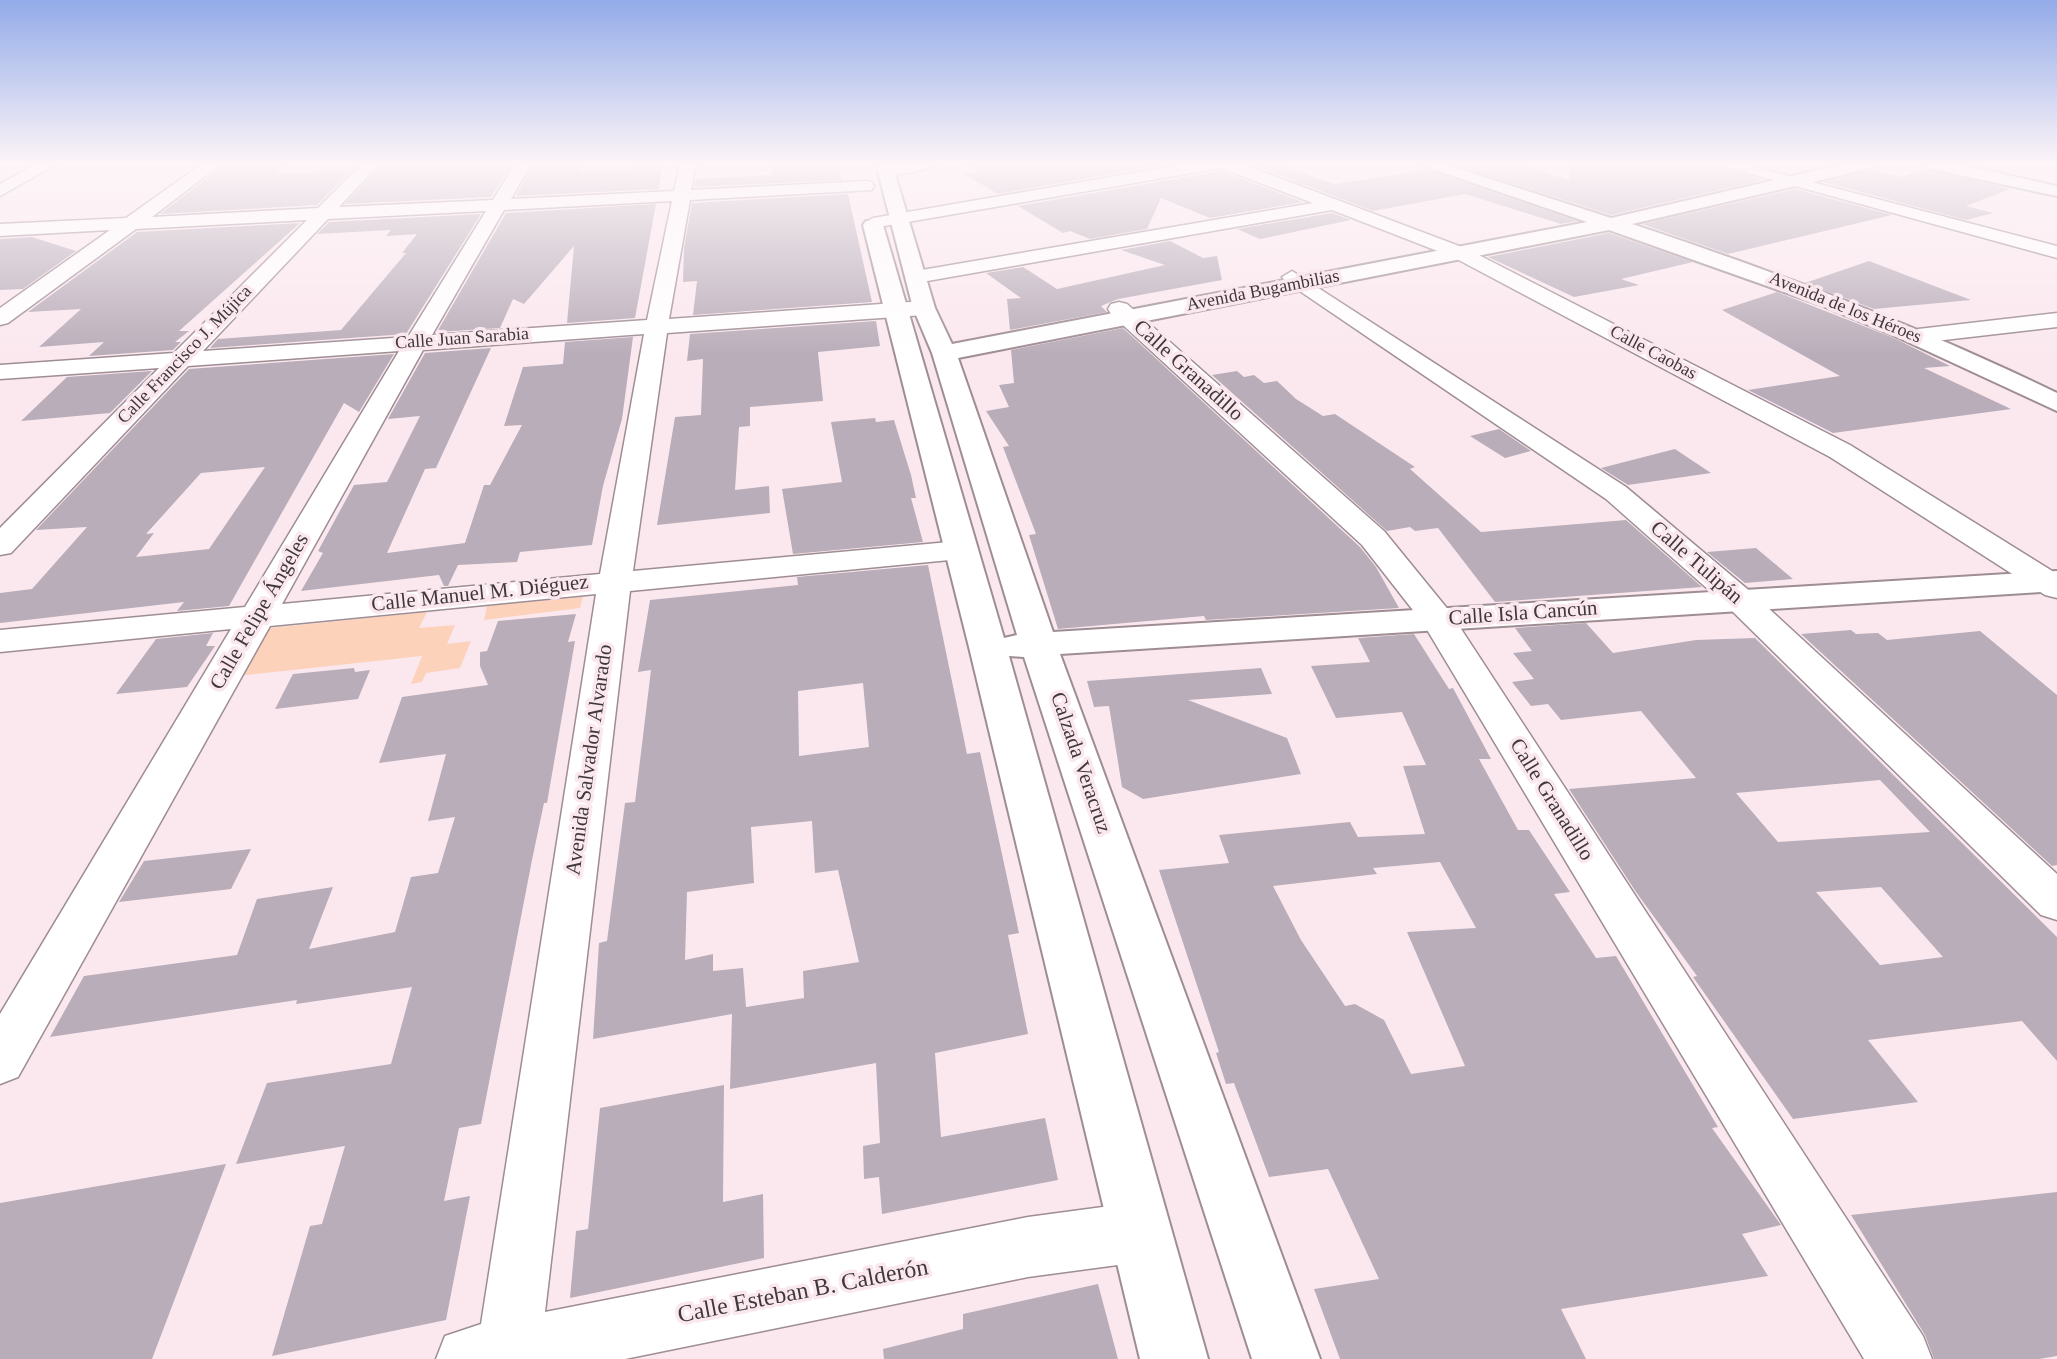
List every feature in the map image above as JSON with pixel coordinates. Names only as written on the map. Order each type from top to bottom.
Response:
[{"type":"main road","name":"Calzada Veracruz","points":[[892,227],[1286,1359]]},
{"type":"main road","name":"Avenida Bugambilias","points":[[924,319],[1124,313],[1567,227]]},
{"type":"main road","name":"Avenida de los Héroes","points":[[1619,227],[1811,292],[1918,336],[2057,403]]},
{"type":"main road","name":"Calzada Veracruz","points":[[924,319],[960,550],[990,655],[1174,1359]]},
{"type":"main road","name":"Calle Isla Cancún","points":[[990,655],[1749,609],[2055,587]]},
{"type":"street","points":[[0,230],[48,227]]},
{"type":"street","points":[[0,318],[125,227]]},
{"type":"street","name":"Calle Francisco J. Mújica","points":[[0,546],[309,227]]},
{"type":"street","name":"Calle Felipe Ángeles","points":[[0,1061],[484,227]]},
{"type":"street","name":"Avenida Salvador Alvarado","points":[[495,1356],[614,581],[676,227]]},
{"type":"street","name":"Calle Juan Sarabia","points":[[0,372],[657,327],[924,319],[1255,227]]},
{"type":"street","name":"Calle Caobas","points":[[1394,227],[1453,250],[1840,451],[2055,587]]},
{"type":"street","points":[[1964,227],[2057,252]]},
{"type":"street","name":"Calle Tulipán","points":[[1297,280],[1616,493],[1749,609],[2057,902]]},
{"type":"street","name":"Calle Granadillo","points":[[1124,313],[1373,538],[1443,627],[1900,1359]]},
{"type":"street","points":[[1918,336],[2057,320]]},
{"type":"street","name":"Calle Manuel M. Diéguez","points":[[0,641],[960,550]]},
{"type":"street","name":"Calle Esteban B. Calderón","points":[[495,1356],[1028,1247],[1140,1232]]},
{"type":"shaded area","points":[[583,597],[580,608],[484,620],[487,606]]},
{"type":"shaded area","points":[[427,612],[419,628],[455,625],[447,644],[471,641],[460,668],[426,673],[422,682],[411,684],[422,656],[237,676],[261,629]]},
{"type":"building","points":[[220,227],[295,227],[179,331],[189,331],[175,342],[181,342],[173,350],[89,356],[104,342],[39,347],[81,309],[28,312],[137,232]]},
{"type":"building","points":[[324,227],[473,227],[406,334],[210,348],[218,339],[341,330],[406,253],[402,253],[417,234],[386,236],[391,230],[317,234]]},
{"type":"building","points":[[498,227],[652,227],[635,318],[567,323],[574,246],[524,304],[513,299],[500,328],[437,332]]},
{"type":"building","points":[[688,227],[855,227],[872,302],[693,315],[697,281],[683,282]]},
{"type":"building","points":[[1054,227],[1148,227],[1090,239],[1070,231],[1063,233]]},
{"type":"building","points":[[1246,227],[1315,227],[1260,239],[1237,229]]},
{"type":"building","points":[[1652,227],[1840,227],[1728,254]]},
{"type":"building","points":[[1609,233],[1693,262],[1621,279],[1639,285],[1574,297],[1488,257]]},
{"type":"building","points":[[32,237],[76,251],[23,289],[0,290],[0,239]]},
{"type":"building","points":[[1170,241],[1203,258],[1217,256],[1222,280],[1118,299],[1101,306],[1107,312],[1010,330],[1007,299],[1021,298],[986,273],[1023,267],[1057,289],[1165,265],[1121,250]]},
{"type":"building","points":[[1869,261],[1971,300],[1874,309],[1805,283]]},
{"type":"building","points":[[1777,292],[1894,338],[1950,366],[1924,368],[2011,409],[1833,433],[1748,390],[1840,376],[1722,310]]},
{"type":"building","points":[[876,321],[880,346],[818,352],[823,401],[750,407],[750,426],[739,427],[735,490],[769,486],[770,513],[657,525],[675,417],[701,415],[703,359],[687,361],[690,334]]},
{"type":"building","points":[[1123,328],[1360,547],[1376,567],[1399,608],[1206,620],[1204,616],[1058,629],[1029,535],[1036,534],[1003,447],[1009,446],[986,411],[1009,407],[999,385],[1014,383],[1011,350]]},
{"type":"building","points":[[633,337],[622,419],[603,486],[592,545],[520,552],[517,562],[458,565],[448,586],[444,586],[439,575],[301,591],[323,553],[318,551],[354,485],[387,482],[420,416],[388,419],[425,353],[491,348],[436,468],[425,469],[387,553],[465,543],[484,485],[490,485],[522,425],[504,426],[523,367],[563,364],[565,342]]},
{"type":"building","points":[[394,354],[359,412],[344,403],[229,606],[177,611],[184,602],[0,623],[0,593],[32,589],[87,527],[36,530],[189,369]],"holes":[[[265,467],[209,549],[136,557],[154,533],[146,534],[201,473]]]},
{"type":"building","points":[[152,371],[110,413],[21,421],[67,377]]},
{"type":"building","points":[[1237,371],[1244,377],[1254,375],[1264,383],[1277,381],[1296,399],[1323,416],[1335,414],[1415,467],[1410,469],[1481,532],[1626,520],[1702,587],[1495,602],[1438,528],[1415,531],[1410,527],[1387,531],[1212,375]]},
{"type":"building","points":[[875,418],[876,422],[894,420],[911,475],[916,498],[911,498],[923,542],[793,554],[782,489],[842,482],[831,422]]},
{"type":"building","points":[[1499,429],[1531,451],[1505,458],[1470,436]]},
{"type":"building","points":[[1675,449],[1711,473],[1628,485],[1601,468]]},
{"type":"building","points":[[1756,548],[1793,579],[1745,583],[1707,552]]},
{"type":"building","points":[[928,565],[967,754],[980,752],[1019,933],[1008,935],[1028,1034],[935,1053],[941,1137],[1045,1118],[1058,1180],[882,1214],[879,1177],[864,1179],[863,1146],[880,1143],[876,1063],[730,1089],[732,1014],[593,1039],[599,943],[607,941],[625,803],[635,802],[651,670],[638,672],[650,600],[798,585],[797,577]],"holes":[[[863,683],[869,747],[799,756],[798,691]],[[812,821],[815,873],[838,870],[859,962],[803,971],[804,998],[746,1007],[743,968],[713,971],[713,954],[685,960],[687,892],[754,883],[751,827]]]},
{"type":"building","points":[[576,614],[568,642],[575,641],[547,803],[544,803],[532,860],[481,1124],[459,1128],[444,1201],[470,1196],[446,1320],[272,1356],[310,1226],[322,1224],[345,1146],[236,1164],[267,1083],[391,1064],[412,987],[296,1004],[297,1000],[50,1037],[84,976],[237,955],[257,899],[333,887],[309,949],[395,932],[411,877],[438,873],[455,817],[428,821],[446,754],[379,763],[402,697],[488,685],[480,666],[480,652],[487,651],[498,621]]},
{"type":"building","points":[[1586,623],[1613,653],[1696,640],[1755,638],[2057,937],[2057,1061],[2022,1021],[1868,1040],[1918,1102],[1793,1119],[1693,977],[1697,976],[1636,892],[1569,789],[1696,778],[1641,711],[1561,720],[1548,704],[1531,706],[1512,682],[1534,679],[1513,653],[1532,651],[1515,628]],"holes":[[[1880,780],[1930,832],[1778,842],[1736,793]],[[1881,887],[1943,957],[1880,965],[1816,892]]]},
{"type":"building","points":[[1851,630],[1856,634],[1878,633],[1887,640],[1980,631],[2057,695],[2057,865],[2052,866],[1801,634]]},
{"type":"building","points":[[213,633],[206,646],[215,646],[187,687],[116,694],[156,639]]},
{"type":"building","points":[[1414,634],[1449,689],[1453,688],[1491,759],[1479,759],[1518,830],[1529,830],[1570,892],[1554,894],[1596,958],[1616,956],[1718,1127],[1712,1128],[1781,1225],[1742,1234],[1768,1276],[1561,1309],[1586,1359],[1340,1359],[1314,1289],[1379,1279],[1328,1169],[1269,1177],[1234,1083],[1226,1084],[1216,1053],[1219,1052],[1159,870],[1229,863],[1219,835],[1350,822],[1358,837],[1425,834],[1403,766],[1426,765],[1402,712],[1336,718],[1311,666],[1370,662],[1358,638]],"holes":[[[1440,862],[1476,928],[1407,932],[1465,1066],[1411,1074],[1384,1020],[1355,1004],[1345,1006],[1301,940],[1273,886],[1377,874],[1373,868]]]},
{"type":"building","points":[[354,668],[355,672],[370,670],[358,699],[275,709],[293,674]]},
{"type":"building","points":[[1261,668],[1272,694],[1188,700],[1287,738],[1301,774],[1143,799],[1122,787],[1109,706],[1094,707],[1087,681]]},
{"type":"building","points":[[251,849],[231,889],[119,902],[144,861]]},
{"type":"building","points":[[724,1085],[723,1202],[763,1194],[764,1258],[570,1298],[576,1231],[588,1229],[600,1108]]},
{"type":"building","points":[[226,1164],[152,1359],[0,1359],[0,1203]]},
{"type":"building","points":[[2057,1192],[2057,1356],[2039,1359],[1934,1359],[1925,1335],[1851,1215]]},
{"type":"building","points":[[1098,1284],[1118,1359],[884,1359],[883,1349],[963,1329],[963,1314]]}]
